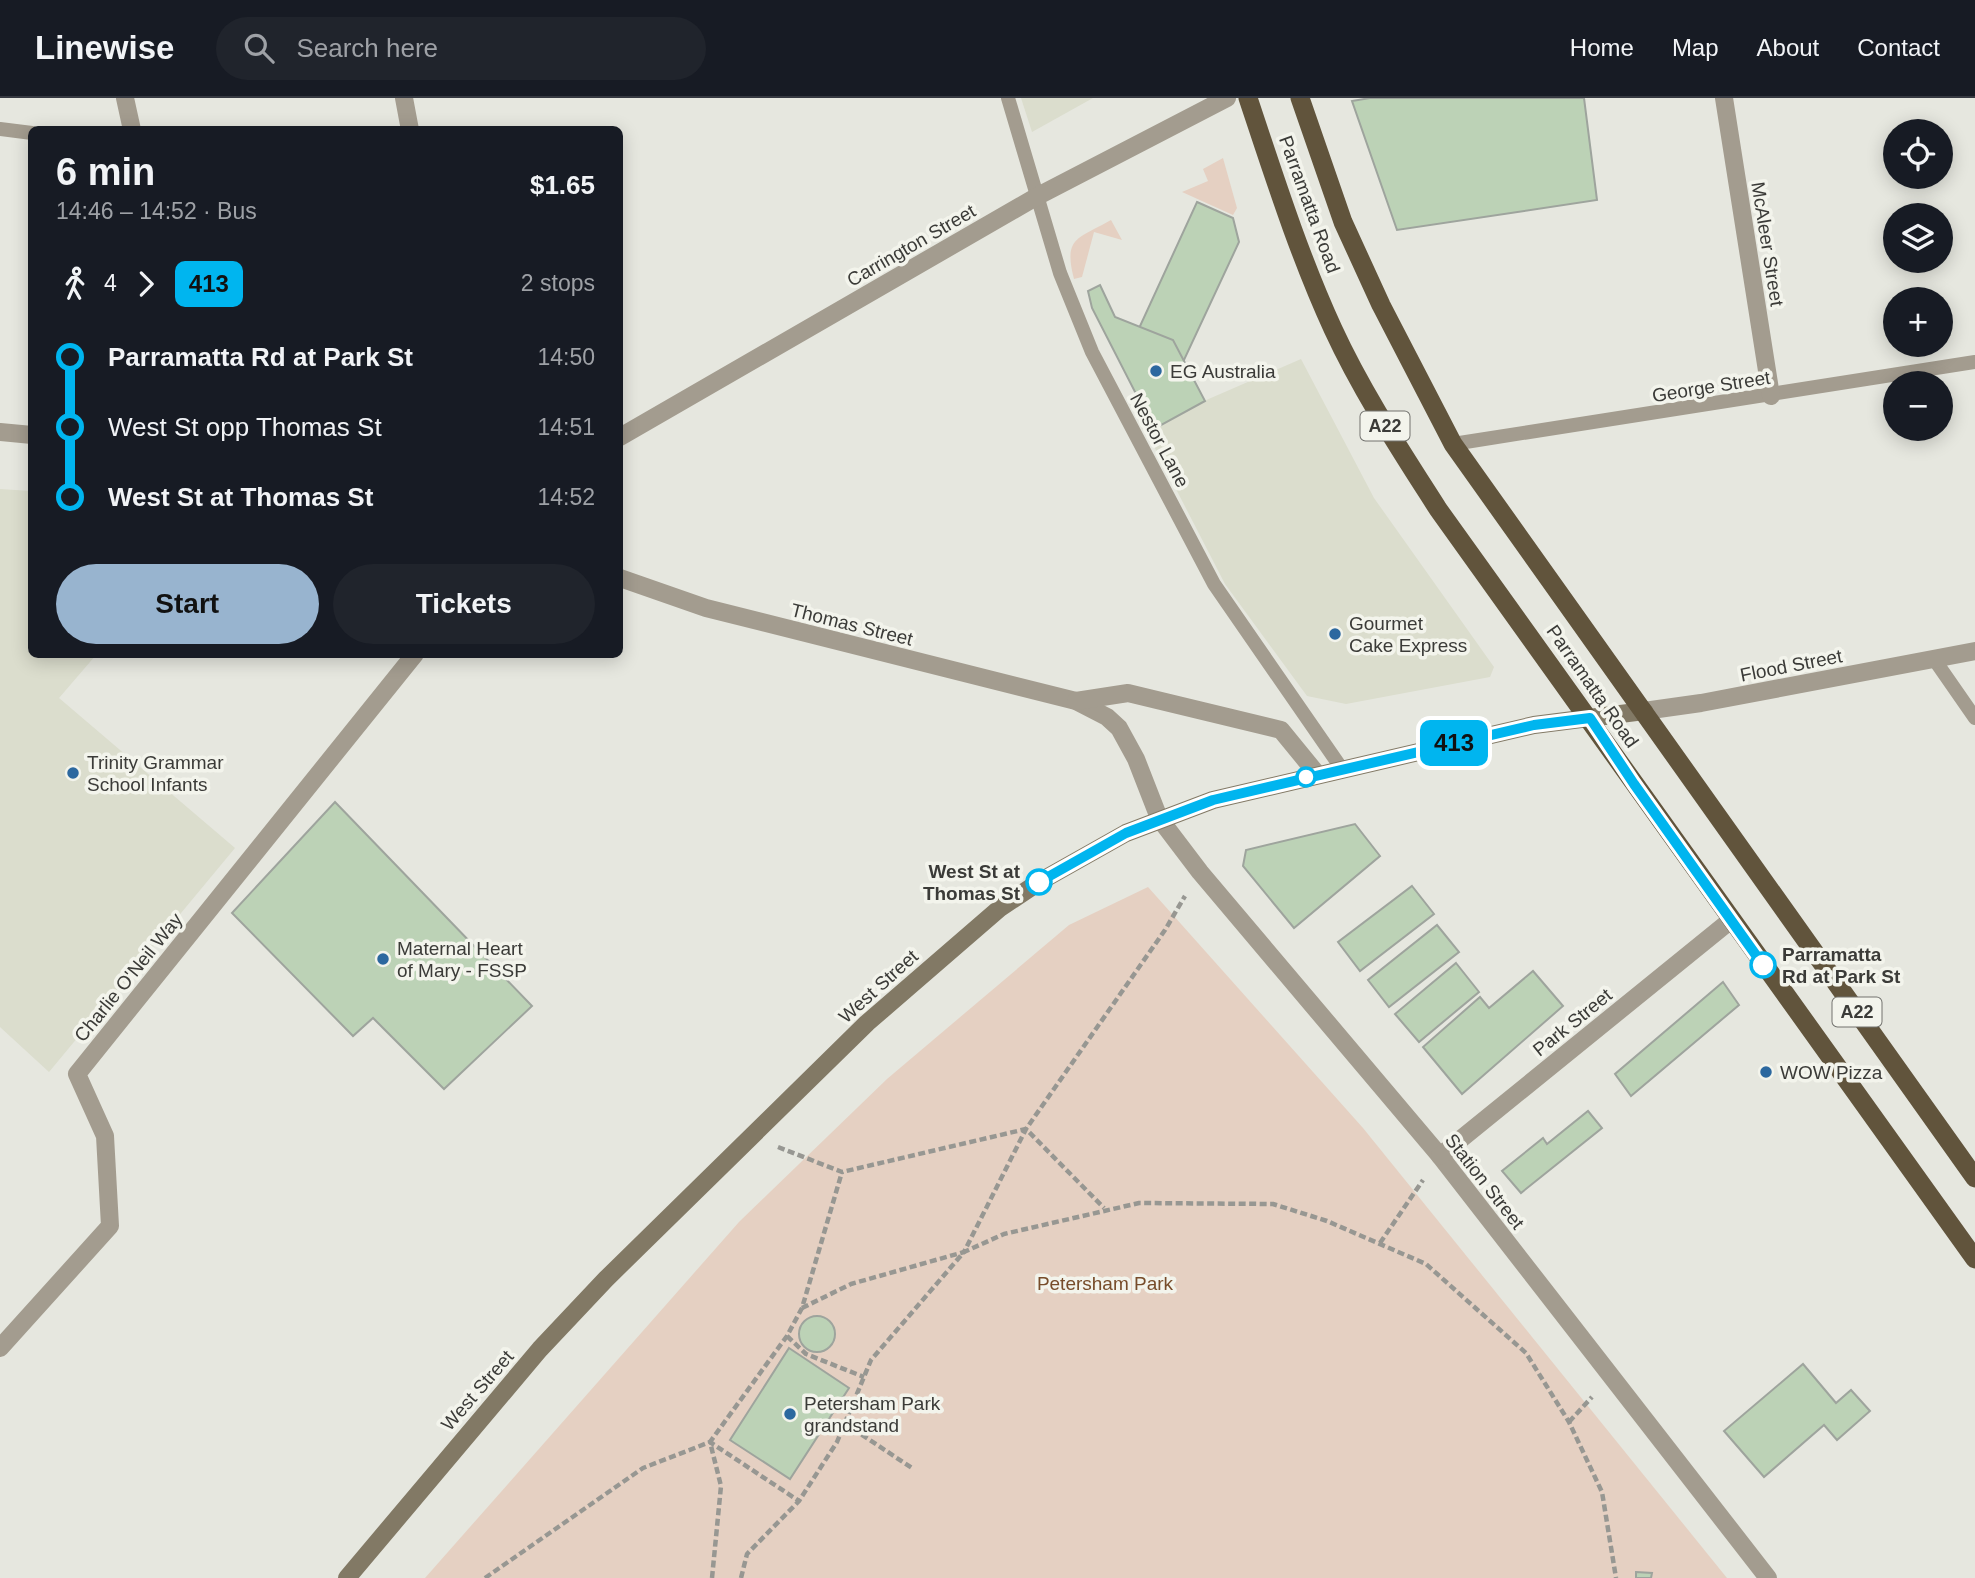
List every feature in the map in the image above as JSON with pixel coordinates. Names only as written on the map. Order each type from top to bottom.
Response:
[{"type":"highway","name":"Parramatta Road","points":[[1248,98],[1286,211],[1333,330],[1387,429],[1446,520],[1975,1259]]},
{"type":"highway","name":"Parramatta Road","points":[[1300,98],[1343,222],[1381,305],[1453,444],[1975,1178]]},
{"type":"main road","name":"Flood Street","points":[[1615,714],[1644,711]]},
{"type":"main road","name":"West Street","points":[[346,1578],[540,1349],[867,1023],[1000,908],[1050,876],[1159,818],[1213,800],[1534,725],[1615,714]]},
{"type":"street","points":[[125,98],[131,126]]},
{"type":"street","points":[[404,98],[409,126]]},
{"type":"street","name":"Carrington Street","points":[[623,435],[1037,197],[1227,98]]},
{"type":"street","name":"McAleer Street","points":[[1724,98],[1771,396]]},
{"type":"street","points":[[0,432],[28,435]]},
{"type":"street","name":"Thomas Street","points":[[623,579],[706,608],[1076,701],[1107,717],[1119,728],[1136,759],[1159,818]]},
{"type":"street","name":"Flood Street","points":[[1644,711],[1701,703],[1975,651]]},
{"type":"street","name":"Charlie O'Neil Way","points":[[0,1348],[110,1226],[105,1136],[77,1074],[412,658]]},
{"type":"street","name":"Thomas Street","points":[[1076,701],[1128,693],[1281,730],[1317,774]]},
{"type":"street","name":"Station Street","points":[[1159,818],[1200,872],[1440,1156],[1768,1578]]},
{"type":"street","name":"Park Street","points":[[1440,1156],[1731,920]]},
{"type":"lane","name":"Nestor Lane","points":[[1008,98],[1060,273],[1092,352],[1213,584],[1342,768]]},
{"type":"lane","points":[[0,129],[28,132]]},
{"type":"lane","name":"George Street","points":[[1453,444],[1975,362]]},
{"type":"lane","points":[[1934,659],[1975,718]]},
{"type":"path","points":[[741,1578],[747,1554],[799,1501],[837,1441],[871,1360],[964,1252],[1026,1129],[1165,930],[1200,872]]},
{"type":"path","points":[[750,1137],[842,1172],[1026,1129]]},
{"type":"path","points":[[1026,1129],[1105,1209]]},
{"type":"path","points":[[1380,1243],[1440,1156]]},
{"type":"path","points":[[485,1578],[643,1468],[710,1442],[787,1336],[802,1308],[842,1172]]},
{"type":"path","points":[[802,1308],[851,1284],[964,1252],[1004,1234],[1105,1209],[1139,1203],[1273,1204],[1380,1243],[1426,1264],[1526,1353],[1569,1422],[1602,1492],[1616,1578]]},
{"type":"path","points":[[787,1336],[806,1354],[864,1377]]},
{"type":"path","points":[[1569,1422],[1611,1377]]},
{"type":"path","points":[[845,1423],[912,1468]]},
{"type":"path","points":[[710,1442],[799,1501]]},
{"type":"path","points":[[710,1442],[721,1486],[712,1578]]},
{"type":"shaded area","points":[[1021,98],[1093,98],[1032,132]]},
{"type":"shaded area","points":[[1301,359],[1374,498],[1494,667],[1490,677],[1346,704],[1307,696],[1225,584],[1144,427]]},
{"type":"shaded area","name":"Trinity Grammar School Infants","points":[[0,489],[28,491],[28,658],[93,658],[59,698],[235,848],[49,1072],[0,1027]]},
{"type":"green space","points":[[1223,158],[1237,208],[1233,215],[1182,192],[1208,181],[1203,169]]},
{"type":"green space","points":[[1111,220],[1122,240],[1094,232],[1082,277],[1074,279],[1070,255],[1072,247],[1082,236]]},
{"type":"green space","name":"Petersham Park","points":[[1148,887],[1363,1128],[1727,1578],[425,1578],[739,1222],[887,1079],[1069,925]]},
{"type":"building","points":[[1370,98],[1584,98],[1597,200],[1397,230],[1352,101]]},
{"type":"building","points":[[1197,202],[1233,218],[1239,242],[1184,360],[1135,337]]},
{"type":"building","name":"EG Australia","points":[[1100,285],[1115,317],[1173,340],[1205,401],[1154,429],[1092,308],[1088,291]]},
{"type":"building","name":"Maternal Heart of Mary - FSSP","points":[[335,802],[532,1006],[444,1089],[373,1018],[353,1036],[232,913]]},
{"type":"building","points":[[1355,824],[1380,856],[1294,928],[1243,866],[1246,850]]},
{"type":"building","points":[[1412,886],[1434,914],[1360,971],[1338,942]]},
{"type":"building","points":[[1437,925],[1459,952],[1389,1007],[1368,980]]},
{"type":"building","points":[[1456,963],[1479,992],[1419,1042],[1395,1014]]},
{"type":"building","points":[[1533,971],[1563,1006],[1462,1094],[1423,1047],[1480,997],[1489,1008]]},
{"type":"building","points":[[1723,982],[1739,1005],[1631,1096],[1615,1074]]},
{"type":"building","points":[[1588,1111],[1602,1128],[1521,1193],[1502,1171],[1543,1138],[1547,1144]]},
{"type":"building","points":[[817,1316],[830,1321],[835,1334],[830,1347],[817,1352],[804,1347],[799,1334],[804,1321]]},
{"type":"building","name":"Petersham Park grandstand","points":[[789,1348],[849,1388],[790,1479],[730,1440]]},
{"type":"building","points":[[1803,1364],[1836,1403],[1851,1390],[1870,1411],[1837,1440],[1824,1425],[1764,1477],[1724,1431]]},
{"type":"building","points":[[1636,1572],[1652,1573],[1651,1578],[1636,1578]]},
{"type":"bus line","name":"413","points":[[1039,882],[1126,833],[1159,818],[1213,800],[1534,725],[1590,718],[1763,965]]},
{"type":"place","name":"EG Australia","points":[[1156,371]]},
{"type":"place","name":"Gourmet Cake Express","points":[[1335,634]]},
{"type":"place","name":"Trinity Grammar School Infants","points":[[73,773]]},
{"type":"place","name":"West St at Thomas St","points":[[1039,882]]},
{"type":"place","name":"Maternal Heart of Mary - FSSP","points":[[383,959]]},
{"type":"place","name":"Parramatta Rd at Park St","points":[[1763,965]]},
{"type":"place","name":"WOW Pizza","points":[[1766,1072]]},
{"type":"place","name":"Petersham Park grandstand","points":[[790,1414]]}]
